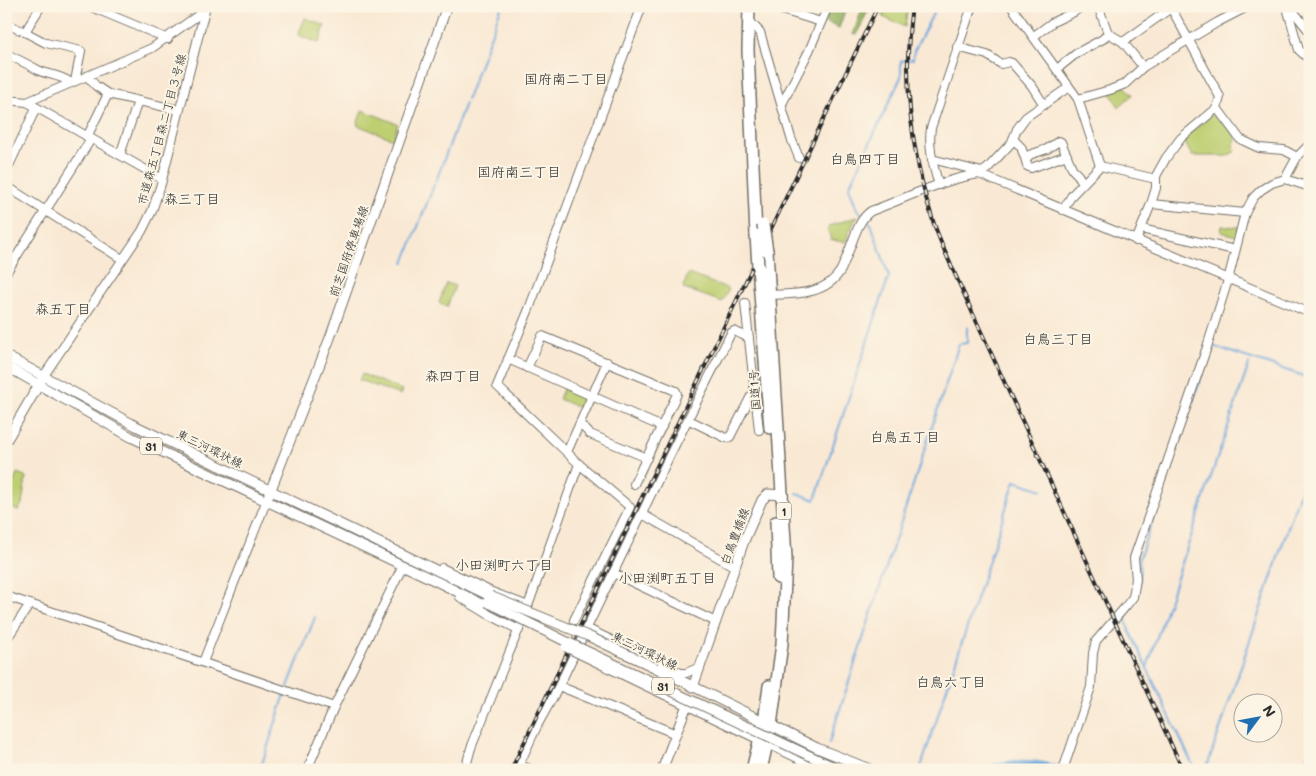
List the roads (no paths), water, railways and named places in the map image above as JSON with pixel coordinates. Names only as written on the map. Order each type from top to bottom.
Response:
[{"type":"highway","name":"国道1号","points":[[749,6],[748,50],[756,236],[758,266],[766,295]]},
{"type":"highway","name":"国道1号","points":[[756,6],[754,26],[763,225],[766,251],[766,295],[779,494],[786,558],[782,644],[764,741],[762,770]]},
{"type":"highway","name":"国道1号","points":[[752,770],[764,741]]},
{"type":"main road","name":"前芝国府停車場線","points":[[266,502],[330,338],[447,6]]},
{"type":"main road","name":"東三河環状線","points":[[6,356],[41,381],[131,436],[266,502],[488,601],[588,636],[817,748],[872,770]]},
{"type":"main road","name":"東三河環状線","points":[[6,366],[348,528],[403,564],[440,578],[565,641],[840,770]]},
{"type":"main road","points":[[6,441],[41,381]]},
{"type":"main road","name":"白鳥豊橋線","points":[[693,687],[735,567],[762,500],[768,494],[779,494]]},
{"type":"main road","name":"東三河環状線","points":[[488,601],[579,654],[824,770]]},
{"type":"main road","points":[[662,770],[687,705]]},
{"type":"street","points":[[25,32],[41,6]]},
{"type":"street","points":[[88,6],[168,39]]},
{"type":"street","points":[[574,620],[630,507],[579,464],[497,386],[532,300],[642,6]]},
{"type":"street","points":[[769,6],[821,22]]},
{"type":"street","points":[[782,104],[809,51],[828,6]]},
{"type":"street","points":[[939,185],[932,159],[931,128],[972,6]]},
{"type":"street","points":[[1011,6],[1078,99],[1100,166]]},
{"type":"street","points":[[1034,36],[1053,22],[1082,6]]},
{"type":"street","points":[[1098,6],[1108,33],[1123,42],[1143,67]]},
{"type":"street","points":[[1078,99],[1125,84],[1143,67],[1218,22],[1249,6]]},
{"type":"street","points":[[1123,42],[1170,7],[1220,97],[1217,108],[1181,138],[1166,158],[1156,176],[1156,188],[1152,204],[1136,241]]},
{"type":"street","points":[[1289,7],[1310,32]]},
{"type":"street","points":[[1289,7],[1288,11],[1299,50],[1310,60]]},
{"type":"street","points":[[26,102],[152,48],[168,39],[205,9]]},
{"type":"street","name":"市道森五丁目森二丁目３号線","points":[[41,381],[148,219],[162,179],[205,9]]},
{"type":"street","points":[[6,24],[46,43],[81,51],[73,82]]},
{"type":"street","points":[[754,26],[760,32],[791,138],[799,158]]},
{"type":"street","points":[[1057,69],[1077,53],[1108,33]]},
{"type":"street","points":[[957,47],[987,55],[1001,64],[1012,63],[1032,86],[1044,105]]},
{"type":"street","points":[[6,54],[42,71],[73,82]]},
{"type":"street","points":[[87,76],[96,86],[108,94],[179,110]]},
{"type":"street","points":[[766,295],[810,292],[826,286],[842,268],[857,229],[866,214],[939,185],[981,173],[1012,142],[1017,129],[1026,117],[1069,87]]},
{"type":"street","points":[[6,273],[46,211],[89,138],[108,94]]},
{"type":"street","points":[[6,100],[26,102],[162,179]]},
{"type":"street","points":[[120,155],[138,101]]},
{"type":"street","points":[[6,172],[36,108]]},
{"type":"street","points":[[1217,108],[1240,139],[1259,148],[1284,150],[1297,157]]},
{"type":"street","points":[[1013,138],[1021,147],[1027,166],[1032,168],[1066,155]]},
{"type":"street","points":[[1026,161],[1029,156],[1047,149],[1059,141],[1073,170],[1083,183]]},
{"type":"street","points":[[1285,179],[1297,157],[1310,144]]},
{"type":"street","points":[[932,159],[981,173],[1063,210],[1310,313]]},
{"type":"street","points":[[1100,166],[1156,179]]},
{"type":"street","points":[[1063,210],[1072,195],[1100,166]]},
{"type":"street","points":[[1064,767],[1091,687],[1093,653],[1096,641],[1133,596],[1136,579],[1134,558],[1175,443],[1228,280],[1246,213],[1253,198],[1272,182],[1285,179],[1310,187]]},
{"type":"street","points":[[6,186],[122,259]]},
{"type":"street","points":[[1152,204],[1246,213]]},
{"type":"street","points":[[1141,229],[1235,250]]},
{"type":"street","points":[[745,303],[759,430]]},
{"type":"street","points":[[532,770],[518,768],[731,333],[734,331],[749,338]]},
{"type":"street","points":[[528,368],[542,336],[676,391],[677,394],[634,484]]},
{"type":"street","points":[[508,359],[662,427]]},
{"type":"street","points":[[566,452],[607,362]]},
{"type":"street","points":[[689,420],[726,438],[730,437],[751,396],[755,393]]},
{"type":"street","points":[[580,424],[590,434],[647,458]]},
{"type":"street","points":[[464,770],[471,748],[519,630],[579,464]]},
{"type":"street","points":[[203,662],[266,502]]},
{"type":"street","points":[[642,514],[735,567]]},
{"type":"street","points":[[348,528],[376,538],[492,592],[528,606]]},
{"type":"street","points":[[307,770],[334,707],[403,564],[519,630]]},
{"type":"street","points":[[613,573],[716,622]]},
{"type":"street","points":[[6,596],[334,707]]},
{"type":"street","points":[[6,640],[30,604]]},
{"type":"street","points":[[586,628],[681,673],[686,673],[700,667]]},
{"type":"street","points":[[559,686],[676,734]]},
{"type":"waterway","points":[[863,215],[857,209],[849,187],[901,77],[901,61],[913,59],[914,51],[937,6]]},
{"type":"waterway","points":[[467,99],[501,8]]},
{"type":"waterway","points":[[436,181],[465,103]]},
{"type":"waterway","points":[[404,263],[434,185]]},
{"type":"waterway","points":[[797,493],[815,500],[889,276],[871,224],[866,219]]},
{"type":"waterway","points":[[829,743],[959,344],[967,343],[967,327]]},
{"type":"waterway","points":[[1212,346],[1310,378]]},
{"type":"waterway","points":[[1195,770],[1125,618],[1138,594],[1140,581],[1139,559],[1210,351]]},
{"type":"waterway","points":[[1147,667],[1249,364]]},
{"type":"waterway","points":[[1206,770],[1310,463]]},
{"type":"waterway","points":[[920,770],[1015,481],[1043,490]]},
{"type":"waterway","points":[[287,689],[315,617]]},
{"type":"waterway","points":[[260,770],[285,694]]},
{"type":"waterway","points":[[1302,770],[1310,746]]},
{"type":"waterway","points":[[989,770],[1023,765],[1056,770]]},
{"type":"railway","points":[[511,770],[878,6]]},
{"type":"railway","points":[[912,6],[908,61],[911,116],[919,171],[934,224],[973,314],[1183,770]]},
{"type":"district","name":"国府南二丁目","points":[[566,78]]},
{"type":"district","name":"白鳥四丁目","points":[[865,158]]},
{"type":"district","name":"国府南三丁目","points":[[519,171]]},
{"type":"district","name":"森三丁目","points":[[192,198]]},
{"type":"district","name":"森五丁目","points":[[63,308]]},
{"type":"district","name":"白鳥三丁目","points":[[1058,338]]},
{"type":"district","name":"森四丁目","points":[[453,375]]},
{"type":"district","name":"白鳥五丁目","points":[[905,436]]},
{"type":"district","name":"小田渕町六丁目","points":[[504,564]]},
{"type":"district","name":"小田渕町五丁目","points":[[667,577]]},
{"type":"district","name":"白鳥六丁目","points":[[951,681]]}]
